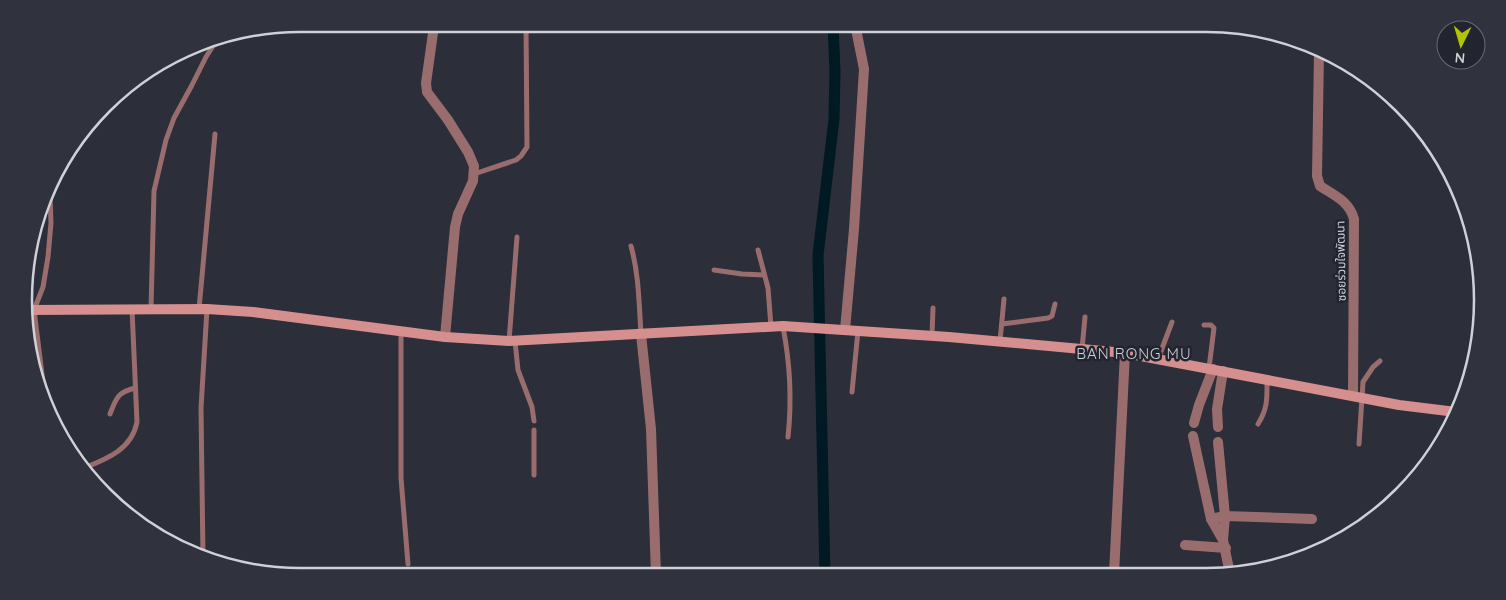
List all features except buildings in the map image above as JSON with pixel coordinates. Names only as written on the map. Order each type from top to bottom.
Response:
[{"type":"street","points":[[433,32],[426,83],[427,92],[448,120],[468,152],[474,166],[473,181],[458,214],[445,337]]},
{"type":"street","points":[[845,330],[854,229],[864,69],[857,32]]},
{"type":"street","name":"ซอยร่วมใจพัฒนา","points":[[1319,58],[1318,182],[1320,186],[1347,204],[1352,211],[1354,219],[1357,397]]},
{"type":"street","points":[[33,310],[203,309],[253,312],[445,337],[512,340],[787,326],[932,335],[1125,353],[1399,405],[1449,411]]},
{"type":"street","points":[[641,334],[652,429],[656,568]]},
{"type":"street","points":[[1114,568],[1125,353]]},
{"type":"street","points":[[1194,424],[1199,405],[1215,369]]},
{"type":"street","points":[[1215,369],[1218,427]]},
{"type":"street","points":[[1193,436],[1211,518],[1225,544]]},
{"type":"street","points":[[1218,442],[1225,516],[1225,544],[1229,566]]},
{"type":"street","points":[[1211,518],[1225,516],[1312,518]]},
{"type":"street","points":[[1185,545],[1225,544]]},
{"type":"lane","points":[[474,174],[516,160],[522,156],[527,147],[526,32]]},
{"type":"lane","points":[[151,309],[154,191],[166,140],[174,118],[212,48]]},
{"type":"lane","points":[[203,549],[201,408],[203,309],[215,134]]},
{"type":"lane","points":[[32,307],[43,287],[48,257],[50,205]]},
{"type":"lane","points":[[517,237],[512,340],[518,370],[532,407],[534,422]]},
{"type":"lane","points":[[631,246],[638,286],[641,334]]},
{"type":"lane","points":[[758,250],[768,288],[771,327]]},
{"type":"lane","points":[[714,270],[742,274],[764,274]]},
{"type":"lane","points":[[1000,341],[1004,299]]},
{"type":"lane","points":[[1002,324],[1048,318],[1052,316],[1055,304]]},
{"type":"lane","points":[[932,335],[933,308]]},
{"type":"lane","points":[[90,466],[117,452],[130,441],[135,432],[137,422],[132,309]]},
{"type":"lane","points":[[1082,349],[1086,317]]},
{"type":"lane","points":[[1158,359],[1172,322]]},
{"type":"lane","points":[[1204,325],[1211,325],[1214,328],[1215,369]]},
{"type":"lane","points":[[787,326],[791,398],[788,437]]},
{"type":"lane","points":[[401,331],[401,478],[408,564]]},
{"type":"lane","points":[[852,392],[858,331]]},
{"type":"lane","points":[[1359,444],[1357,397],[1366,376],[1380,361]]},
{"type":"lane","points":[[1258,424],[1268,401],[1267,379]]},
{"type":"lane","points":[[110,414],[119,395],[125,390],[135,388]]},
{"type":"lane","points":[[534,430],[534,476]]},
{"type":"waterway","points":[[825,568],[818,255],[834,119],[833,32]]},
{"type":"district","name":"BAN RONG MU","points":[[1134,354]]}]
